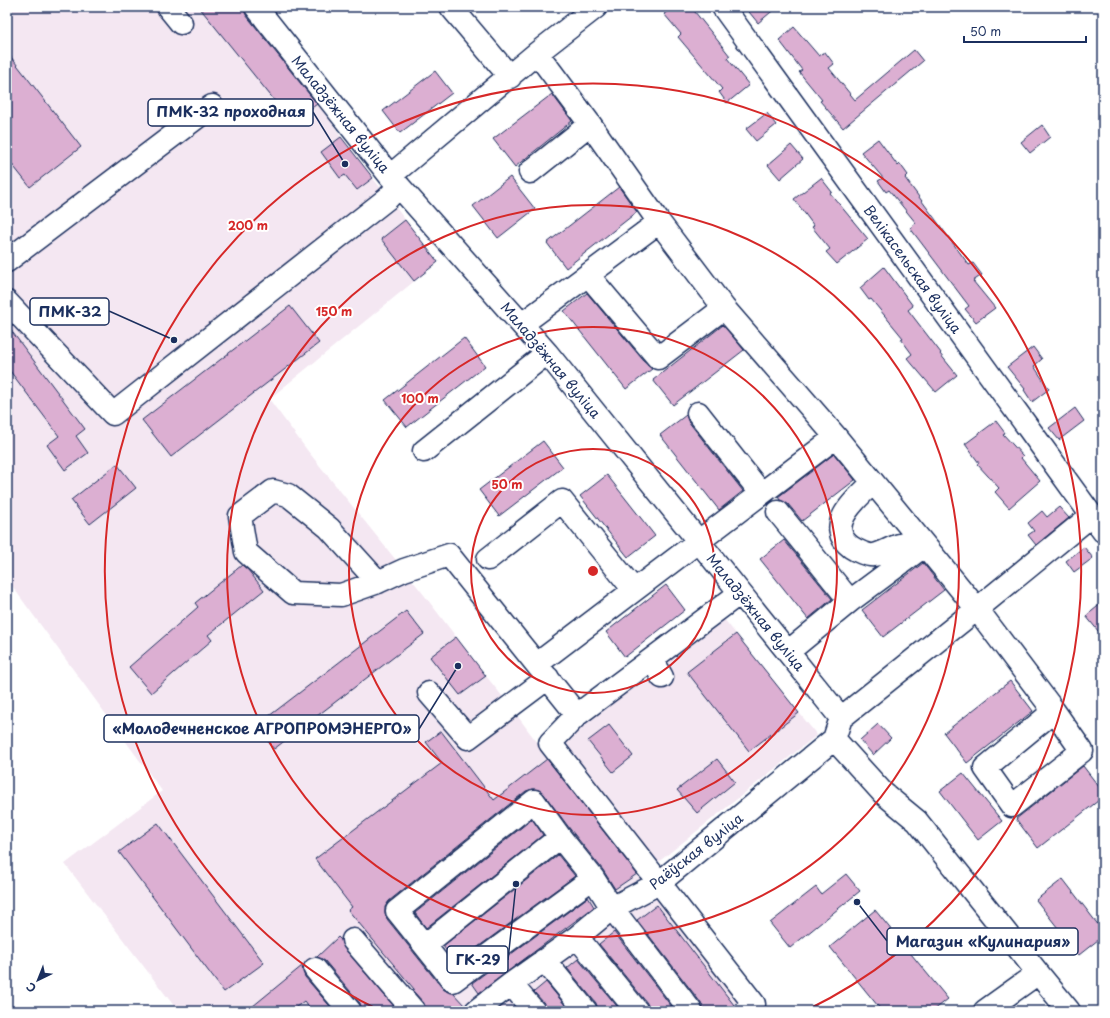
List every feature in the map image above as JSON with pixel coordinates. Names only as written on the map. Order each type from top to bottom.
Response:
[{"type":"street","name":"Маладзёжная вуліца","points":[[256,7],[395,181],[547,353],[842,718]]},
{"type":"street","points":[[451,7],[510,77]]},
{"type":"street","points":[[7,302],[113,414],[388,198],[395,181],[537,53],[596,7]]},
{"type":"street","name":"Велікасельская вуліца","points":[[723,7],[1098,523]]},
{"type":"street","points":[[537,53],[590,124],[659,222],[724,308],[836,436],[924,546],[977,609],[1054,711]]},
{"type":"street","points":[[7,261],[212,106]]},
{"type":"street","points":[[530,172],[590,124]]},
{"type":"street","points":[[522,324],[659,222]]},
{"type":"street","points":[[588,275],[658,358],[724,308]]},
{"type":"street","points":[[424,451],[547,353]]},
{"type":"street","points":[[698,414],[761,493]]},
{"type":"street","points":[[429,693],[468,738],[634,590],[836,436]]},
{"type":"street","points":[[873,483],[848,508],[841,519],[841,532],[845,541],[852,548],[862,553],[874,555],[901,544],[912,543],[924,546]]},
{"type":"street","points":[[378,582],[329,528],[288,495],[273,491],[240,516],[246,552],[293,593],[341,595],[378,582],[404,570],[449,555],[577,714]]},
{"type":"street","points":[[488,559],[562,501],[634,590]]},
{"type":"street","points":[[778,512],[850,601]]},
{"type":"street","points":[[842,718],[977,609],[1098,523]]},
{"type":"street","points":[[789,651],[850,601],[924,546]]},
{"type":"street","points":[[740,593],[657,668],[577,714],[550,742],[756,1009]]},
{"type":"street","name":"Раёўская вуліца","points":[[480,1010],[511,984],[577,937],[612,908],[660,883],[834,739],[842,718]]},
{"type":"street","points":[[834,739],[883,793],[917,821],[1069,1011]]},
{"type":"street","points":[[593,878],[453,981],[397,911],[534,801],[560,838],[593,878],[612,908],[691,1011]]},
{"type":"street","points":[[425,945],[560,838]]},
{"type":"street","points":[[577,937],[637,1011]]},
{"type":"street","points":[[353,940],[414,1011]]},
{"type":"street","points":[[544,960],[586,1011]]},
{"type":"street","points":[[315,970],[350,1011]]},
{"type":"street","points":[[985,1011],[1038,973]]},
{"type":"street","points":[[511,984],[534,1011]]},
{"type":"shaded area","points":[[7,7],[243,7],[319,102],[341,137],[438,262],[269,399],[307,450],[421,591],[530,733],[752,1011],[251,1011],[248,1006],[242,1011],[178,1011],[65,864],[162,791],[7,579]]},
{"type":"shaded area","points":[[720,614],[817,735],[657,863],[564,747],[565,736],[635,680],[655,682],[668,673],[669,654]]},
{"type":"building","points":[[199,7],[243,7],[246,15],[317,104],[304,114],[295,102],[283,111]]},
{"type":"building","points":[[673,7],[691,7],[730,56],[727,58],[749,85],[727,103],[719,92],[722,89],[678,37],[681,34],[664,14]]},
{"type":"building","points":[[745,7],[777,7],[758,23]]},
{"type":"building","points":[[794,27],[819,56],[825,52],[834,64],[829,68],[855,100],[914,50],[923,61],[843,128],[820,101],[822,100],[799,72],[802,70],[779,40]]},
{"type":"building","points":[[7,52],[81,147],[30,187],[7,158]]},
{"type":"building","points":[[435,71],[452,93],[400,133],[383,111]]},
{"type":"building","points":[[552,94],[572,121],[515,167],[493,139]]},
{"type":"building","points":[[767,113],[776,125],[756,141],[746,129]]},
{"type":"building","points":[[1042,125],[1050,137],[1030,153],[1021,142]]},
{"type":"building","points":[[341,137],[373,178],[357,190],[345,175],[340,178],[321,152]]},
{"type":"building","points":[[878,139],[898,166],[900,164],[908,175],[905,178],[969,265],[973,263],[982,275],[973,281],[995,308],[976,322],[965,309],[969,306],[910,228],[916,223],[889,190],[886,192],[878,181],[883,178],[861,152]]},
{"type":"building","points":[[791,145],[803,159],[780,179],[768,165]]},
{"type":"building","points":[[510,177],[535,209],[498,238],[473,206]]},
{"type":"building","points":[[821,178],[832,192],[830,193],[868,239],[837,264],[826,252],[830,249],[812,227],[814,226],[794,199]]},
{"type":"building","points":[[619,187],[637,212],[566,268],[547,243]]},
{"type":"building","points":[[405,220],[438,262],[414,281],[381,239]]},
{"type":"building","points":[[884,267],[913,306],[908,310],[957,375],[936,392],[907,358],[912,354],[901,339],[903,338],[860,288]]},
{"type":"building","points":[[587,293],[652,369],[626,389],[564,311]]},
{"type":"building","points":[[290,306],[319,343],[171,457],[142,420]]},
{"type":"building","points":[[7,325],[85,429],[76,436],[88,453],[65,470],[47,445],[59,436],[7,367]]},
{"type":"building","points":[[723,325],[744,350],[673,405],[653,380]]},
{"type":"building","points":[[464,338],[485,366],[407,427],[385,400]]},
{"type":"building","points":[[1033,347],[1042,359],[1034,366],[1049,389],[1032,402],[1024,390],[1025,389],[1007,367]]},
{"type":"building","points":[[1075,408],[1084,421],[1059,440],[1049,428]]},
{"type":"building","points":[[686,415],[688,421],[743,491],[719,510],[660,435]]},
{"type":"building","points":[[996,421],[1005,433],[1003,434],[1023,456],[1021,458],[1040,481],[1009,508],[995,492],[999,488],[977,464],[979,463],[965,444]]},
{"type":"building","points":[[543,441],[563,467],[499,516],[479,490]]},
{"type":"building","points":[[834,454],[855,480],[802,521],[788,504],[780,500],[778,497]]},
{"type":"building","points":[[117,464],[136,488],[90,524],[71,500]]},
{"type":"building","points":[[607,475],[655,536],[628,557],[580,496]]},
{"type":"building","points":[[1059,507],[1069,518],[1036,545],[1028,535],[1034,531],[1028,523],[1042,511],[1047,517]]},
{"type":"building","points":[[784,540],[832,599],[808,619],[760,559]]},
{"type":"building","points":[[1084,547],[1093,558],[1074,572],[1066,561]]},
{"type":"building","points":[[923,563],[944,590],[883,637],[862,610]]},
{"type":"building","points":[[242,565],[248,570],[264,590],[208,635],[212,640],[151,693],[129,667],[198,607],[195,603]]},
{"type":"building","points":[[666,585],[685,610],[625,657],[606,632]]},
{"type":"building","points":[[1103,602],[1103,637],[1086,616]]},
{"type":"building","points":[[406,611],[424,634],[274,749],[256,726]]},
{"type":"building","points":[[736,634],[799,713],[749,751],[687,672]]},
{"type":"building","points":[[456,637],[486,676],[460,695],[430,657]]},
{"type":"building","points":[[1010,681],[1033,711],[967,763],[944,733]]},
{"type":"building","points":[[878,724],[891,738],[873,755],[860,740]]},
{"type":"building","points":[[609,725],[633,756],[613,772],[588,741]]},
{"type":"building","points":[[441,731],[494,800],[547,759],[637,874],[615,889],[603,870],[544,794],[539,790],[533,789],[526,791],[389,901],[385,907],[387,919],[443,989],[453,993],[465,1006],[458,1011],[426,1011],[424,1003],[412,990],[414,989],[348,910],[352,907],[315,859],[442,763],[426,742]]},
{"type":"building","points":[[717,759],[735,782],[697,813],[677,790]]},
{"type":"building","points":[[1083,766],[1103,792],[1103,797],[1038,848],[1016,819]]},
{"type":"building","points":[[963,773],[1002,821],[978,840],[940,791]]},
{"type":"building","points":[[532,819],[543,835],[426,928],[415,913]]},
{"type":"building","points":[[158,823],[264,963],[224,992],[119,852]]},
{"type":"building","points":[[558,855],[575,876],[456,963],[443,946]]},
{"type":"building","points":[[846,874],[860,891],[790,948],[770,923],[816,887],[821,894]]},
{"type":"building","points":[[1063,879],[1103,931],[1103,936],[1079,955],[1036,900]]},
{"type":"building","points":[[588,897],[594,907],[479,993],[472,983]]},
{"type":"building","points":[[657,905],[734,1005],[733,1011],[703,1011],[701,1003],[637,920]]},
{"type":"building","points":[[875,910],[948,999],[933,1011],[882,1011],[830,947]]},
{"type":"building","points":[[614,932],[675,1011],[649,1011],[647,1003],[599,944]]},
{"type":"building","points":[[338,937],[344,948],[398,1011],[362,1011],[360,1003],[325,961],[317,957]]},
{"type":"building","points":[[578,959],[621,1011],[598,1011],[596,1003],[567,968]]},
{"type":"building","points":[[302,966],[305,977],[334,1011],[312,1011],[304,1001],[291,1011],[247,1011]]},
{"type":"building","points":[[546,982],[570,1011],[546,1011],[544,1003],[534,992]]},
{"type":"place","name":"ПМК-32 проходная","points":[[345,164]]},
{"type":"place","name":"ПМК-32","points":[[174,340]]},
{"type":"place","name":"«Молодечненское АГРОПРОМЭНЕРГО»","points":[[458,666]]},
{"type":"place","name":"ГК-29","points":[[516,884]]},
{"type":"place","name":"Магазин «Кулинария»","points":[[857,902]]}]
